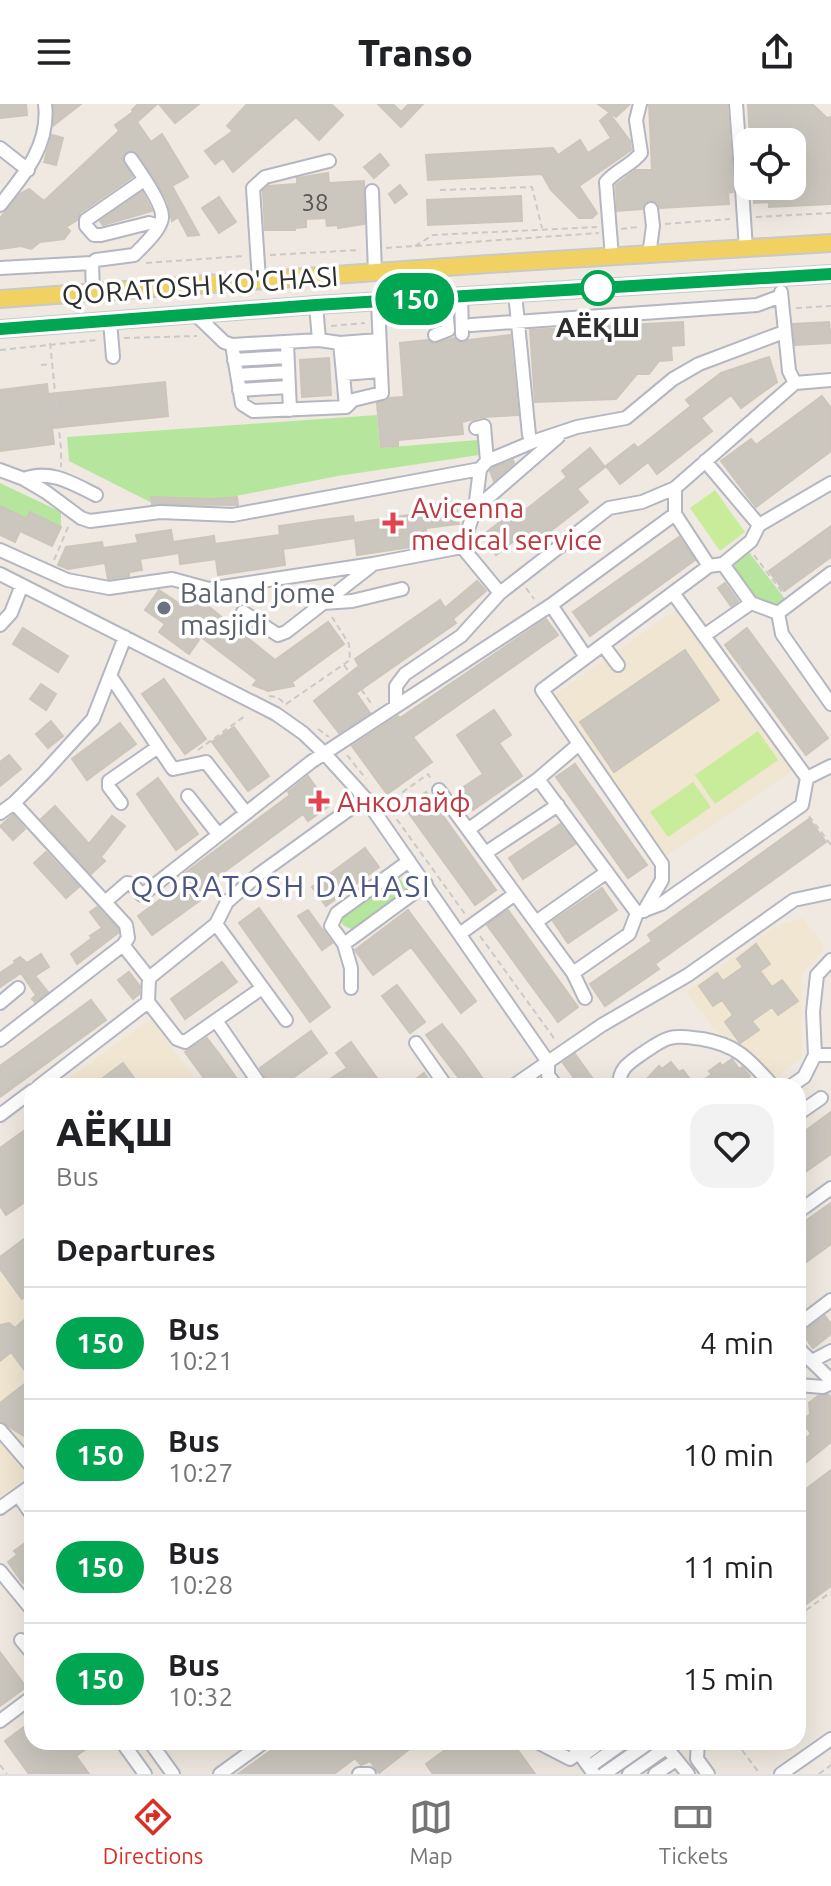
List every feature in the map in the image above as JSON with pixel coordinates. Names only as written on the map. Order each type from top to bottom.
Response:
[{"type":"main road","name":"QORATOSH KO'CHASI","points":[[0,299],[831,243]]},
{"type":"main road","points":[[780,277],[831,264]]},
{"type":"main road","name":"QORATOSH KO'CHASI","points":[[0,329],[194,313],[831,274]]},
{"type":"street","points":[[0,205],[28,170],[42,140],[45,104]]},
{"type":"street","points":[[612,257],[606,182],[616,170],[638,158],[641,153],[636,120],[640,104]]},
{"type":"street","points":[[736,104],[738,128]]},
{"type":"street","points":[[0,148],[28,170]]},
{"type":"street","points":[[0,268],[92,263],[134,255],[158,226],[162,216],[160,206],[131,159]]},
{"type":"street","points":[[259,280],[253,188],[265,177],[329,161]]},
{"type":"street","points":[[144,180],[86,220],[86,226],[94,235],[149,223],[158,226]]},
{"type":"street","points":[[372,191],[375,272]]},
{"type":"street","points":[[743,200],[746,249]]},
{"type":"street","points":[[649,255],[653,226],[651,209]]},
{"type":"street","points":[[92,263],[93,292]]},
{"type":"street","points":[[780,277],[789,371],[795,383]]},
{"type":"street","points":[[515,293],[529,435]]},
{"type":"street","points":[[453,297],[466,330],[517,322],[757,305],[781,296]]},
{"type":"street","points":[[435,335],[448,330],[446,315],[453,297]]},
{"type":"street","points":[[346,407],[353,400],[382,393],[378,302]]},
{"type":"street","points":[[194,313],[218,335],[253,411],[288,376],[318,334],[316,305]]},
{"type":"street","points":[[110,321],[113,357]]},
{"type":"street","points":[[0,470],[24,479],[90,521],[160,512],[233,515],[483,465],[535,441],[577,427],[626,418],[673,379],[699,364],[784,332]]},
{"type":"street","points":[[318,334],[342,359],[346,407]]},
{"type":"street","points":[[342,359],[380,356]]},
{"type":"street","points":[[342,359],[380,356]]},
{"type":"street","points":[[237,375],[288,376]]},
{"type":"street","points":[[237,375],[288,376]]},
{"type":"street","points":[[237,375],[288,376],[346,407]]},
{"type":"street","points":[[396,706],[396,686],[405,674],[461,636],[500,593],[609,508],[642,502],[675,488],[795,383],[831,380]]},
{"type":"street","points":[[462,547],[475,509],[483,465],[484,426],[476,428]]},
{"type":"street","points":[[475,509],[563,433]]},
{"type":"street","points":[[705,461],[759,525]]},
{"type":"street","points":[[24,479],[37,474],[56,476],[96,495]]},
{"type":"street","points":[[573,973],[629,934],[662,880],[662,864],[542,690],[709,566],[723,564],[746,545],[759,525],[831,483]]},
{"type":"street","points":[[675,488],[675,514],[709,566]]},
{"type":"street","points":[[105,902],[127,883],[142,895],[311,762],[551,605],[675,514]]},
{"type":"street","points":[[462,547],[500,593]]},
{"type":"street","points":[[0,550],[67,580],[109,588],[172,579],[209,589],[462,547]]},
{"type":"street","points":[[243,612],[278,635],[373,564]]},
{"type":"street","points":[[723,564],[751,603],[778,613]]},
{"type":"street","points":[[778,613],[831,573]]},
{"type":"street","points":[[0,574],[276,714],[303,733],[365,798],[548,1062],[550,1078]]},
{"type":"street","points":[[0,625],[11,613],[22,585]]},
{"type":"street","points":[[323,603],[352,601],[402,589]]},
{"type":"street","points":[[640,912],[661,904],[802,805],[807,778],[673,593]]},
{"type":"street","points":[[705,635],[751,603]]},
{"type":"street","points":[[551,605],[586,657]]},
{"type":"street","points":[[778,613],[782,634],[830,701]]},
{"type":"street","points":[[0,813],[14,803],[93,719],[125,637]]},
{"type":"street","points":[[603,645],[618,665]]},
{"type":"street","points":[[111,677],[173,769],[206,762],[246,813]]},
{"type":"street","points":[[469,829],[538,779],[579,744]]},
{"type":"street","points":[[121,803],[109,787],[109,781],[158,747]]},
{"type":"street","points":[[807,778],[831,766]]},
{"type":"street","points":[[538,779],[640,912]]},
{"type":"street","points":[[439,790],[573,973],[585,998]]},
{"type":"street","points":[[188,796],[218,834]]},
{"type":"street","points":[[149,978],[216,924],[227,902],[258,875],[365,798]]},
{"type":"street","points":[[0,1040],[128,938],[126,925],[14,803]]},
{"type":"street","points":[[487,852],[558,805]]},
{"type":"street","points":[[351,988],[351,968],[344,944],[331,926],[337,913],[409,861]]},
{"type":"street","points":[[536,922],[607,872]]},
{"type":"street","points":[[344,944],[426,884]]},
{"type":"street","points":[[525,1078],[602,1025],[688,975],[794,900],[831,893]]},
{"type":"street","points":[[461,933],[515,894]]},
{"type":"street","points":[[216,924],[286,1020]]},
{"type":"street","points":[[123,945],[149,978],[148,1002],[177,1039],[185,1042],[262,988]]},
{"type":"street","points":[[803,1078],[815,1055],[813,1012],[817,975],[831,960]]},
{"type":"street","points":[[0,1003],[18,988]]},
{"type":"street","points":[[54,1078],[88,1056],[148,1002]]},
{"type":"street","points":[[217,1022],[256,1078]]},
{"type":"street","points":[[620,1078],[626,1064],[668,1038],[689,1037],[734,1048],[766,1078]]},
{"type":"street","points":[[416,1043],[440,1078]]},
{"type":"street","points":[[815,1055],[831,1055]]},
{"type":"street","points":[[0,1115],[24,1097]]},
{"type":"street","points":[[806,1108],[821,1098]]},
{"type":"street","points":[[806,1206],[831,1188]]},
{"type":"street","points":[[806,1319],[831,1300]]},
{"type":"street","points":[[812,1361],[831,1351]]},
{"type":"street","points":[[806,1355],[831,1382],[823,1387],[806,1386]]},
{"type":"street","points":[[0,1430],[24,1458]]},
{"type":"street","points":[[0,1508],[24,1491]]},
{"type":"street","points":[[18,1495],[24,1504]]},
{"type":"street","points":[[0,1571],[24,1600]]},
{"type":"street","points":[[21,1640],[24,1644]]},
{"type":"street","points":[[0,1721],[24,1703]]},
{"type":"street","points":[[781,1774],[831,1739]]},
{"type":"street","points":[[128,1750],[145,1774]]},
{"type":"street","points":[[156,1750],[173,1774]]},
{"type":"street","points":[[220,1774],[253,1750]]},
{"type":"street","points":[[553,1750],[570,1759],[583,1759],[605,1750]]},
{"type":"street","points":[[604,1774],[638,1750]]},
{"type":"street","points":[[629,1774],[658,1750]]},
{"type":"street","points":[[668,1750],[685,1773]]},
{"type":"street","points":[[698,1750],[697,1759],[708,1774]]},
{"type":"street","points":[[655,1774],[676,1760]]},
{"type":"street","points":[[359,1774],[369,1774]]},
{"type":"path","points":[[440,190],[532,187],[542,229]]},
{"type":"path","points":[[138,263],[587,235],[653,226],[831,213]]},
{"type":"path","points":[[414,246],[433,235],[595,226]]},
{"type":"path","points":[[318,334],[380,322],[446,315]]},
{"type":"path","points":[[0,350],[112,338],[218,335]]},
{"type":"path","points":[[50,343],[61,449]]},
{"type":"path","points":[[41,365],[52,364]]},
{"type":"path","points":[[49,572],[69,528],[72,511]]},
{"type":"path","points":[[746,545],[790,602]]},
{"type":"path","points":[[286,704],[350,660],[349,644],[323,603]]},
{"type":"path","points":[[344,664],[380,715]]},
{"type":"path","points":[[275,691],[277,697]]},
{"type":"path","points":[[206,762],[198,749],[245,716]]},
{"type":"path","points":[[375,813],[428,774],[439,790]]},
{"type":"path","points":[[802,805],[831,845]]},
{"type":"path","points":[[806,1610],[831,1592]]},
{"type":"path","points":[[742,1750],[760,1774]]},
{"type":"path","points":[[0,1765],[7,1774]]},
{"type":"path","points":[[819,1774],[831,1765]]},
{"type":"shaded area","points":[[677,609],[794,770],[663,858],[551,697]]},
{"type":"shaded area","points":[[803,918],[825,948],[801,975],[802,1057],[771,1078],[744,1045],[724,1041],[686,992],[775,927]]},
{"type":"shaded area","points":[[151,1019],[194,1078],[69,1078]]},
{"type":"shaded area","points":[[0,1274],[24,1303],[24,1478],[0,1497]]},
{"type":"green space","points":[[377,415],[380,448],[478,440],[479,455],[338,476],[221,499],[154,504],[69,461],[67,437]]},
{"type":"green space","points":[[0,483],[61,512],[61,527],[30,512],[27,519],[0,506]]},
{"type":"green space","points":[[715,490],[745,532],[720,551],[690,508]]},
{"type":"green space","points":[[748,551],[785,599],[775,608],[755,601],[733,571],[735,563]]},
{"type":"green space","points":[[758,731],[778,760],[715,804],[695,775]]},
{"type":"green space","points":[[693,782],[711,807],[668,837],[650,812]]},
{"type":"green space","points":[[395,872],[409,891],[355,931],[343,925],[339,913]]},
{"type":"building","points":[[0,104],[26,104],[27,115],[1,118]]},
{"type":"building","points":[[54,104],[81,104],[54,125]]},
{"type":"building","points":[[138,104],[157,104],[137,122],[151,142],[162,134],[188,177],[172,186],[199,235],[188,236],[178,217],[172,221],[168,202],[158,184],[138,154],[131,150],[125,152],[122,159],[132,177],[80,213],[77,220],[66,227],[70,231],[64,239],[40,242],[31,249],[21,246],[0,249],[0,218],[20,194],[29,189],[44,201],[119,131],[115,125],[133,112]]},
{"type":"building","points":[[159,104],[199,104],[175,123]]},
{"type":"building","points":[[247,104],[331,104],[343,115],[319,140],[296,117],[233,172],[223,158],[215,164],[205,151],[233,131],[227,126]]},
{"type":"building","points":[[378,104],[393,104],[401,112],[409,104],[423,104],[401,127]]},
{"type":"building","points":[[598,104],[630,104],[616,117]]},
{"type":"building","points":[[649,104],[727,104],[734,175],[733,192],[728,193],[729,204],[660,208],[658,203],[651,200],[645,202],[642,209],[617,211],[616,185],[636,170],[652,170]]},
{"type":"building","points":[[748,104],[812,104],[827,118],[831,117],[831,204],[769,207],[769,202],[754,203],[754,200],[806,200],[806,128],[749,128]]},
{"type":"building","points":[[609,113],[630,141],[631,150],[579,186],[597,213],[592,218],[579,218],[551,190],[542,174],[428,180],[426,155],[553,148],[558,155],[580,140],[588,153],[611,138],[600,121]]},
{"type":"building","points":[[52,135],[63,138],[56,165],[44,162]]},
{"type":"building","points":[[380,154],[389,165],[374,178],[364,167]]},
{"type":"building","points":[[328,173],[329,183],[364,181],[364,224],[338,228],[338,225],[327,226],[326,218],[306,219],[306,227],[295,230],[265,230],[263,191],[268,186],[297,184],[297,178]]},
{"type":"building","points":[[400,185],[407,194],[395,203],[389,194]]},
{"type":"building","points":[[142,192],[152,211],[103,225],[100,221]]},
{"type":"building","points":[[521,196],[522,221],[428,225],[427,200]]},
{"type":"building","points":[[219,197],[236,222],[219,233],[202,208]]},
{"type":"building","points":[[683,322],[684,345],[671,346],[672,360],[659,361],[649,374],[637,374],[616,399],[535,402],[530,330]]},
{"type":"building","points":[[829,322],[831,343],[795,345],[793,324]]},
{"type":"building","points":[[510,335],[518,415],[482,417],[462,422],[463,434],[398,440],[398,446],[381,447],[377,403],[404,397],[400,343],[428,340],[434,344],[454,338],[463,343]]},
{"type":"building","points":[[769,357],[777,382],[741,408],[731,395],[701,418],[712,431],[657,474],[648,462],[620,484],[606,466],[634,444],[638,448],[691,406],[686,400],[721,373]]},
{"type":"building","points":[[329,358],[331,395],[302,397],[300,360]]},
{"type":"building","points":[[165,382],[168,416],[52,428],[54,444],[0,451],[0,390],[47,384],[48,394]]},
{"type":"building","points":[[822,396],[831,408],[831,451],[756,507],[721,461],[751,439],[756,445]]},
{"type":"building","points":[[590,448],[605,467],[577,489],[588,502],[534,544],[524,533],[496,555],[482,536],[510,514],[514,519],[567,477],[562,471]]},
{"type":"building","points":[[513,460],[514,463],[494,481],[490,471],[492,468]]},
{"type":"building","points":[[151,497],[237,497],[238,505],[152,504]]},
{"type":"building","points":[[456,501],[459,524],[426,528],[428,544],[417,546],[357,555],[355,538],[283,549],[285,565],[218,575],[216,559],[180,564],[179,553],[140,559],[142,570],[129,572],[129,576],[108,579],[105,563],[68,569],[58,565],[66,547],[102,542],[103,548],[138,543],[136,535],[171,530],[173,542],[214,536],[215,544],[280,535],[279,526],[353,516],[354,523],[423,513],[422,506]]},
{"type":"building","points":[[0,506],[27,519],[30,512],[61,527],[52,546],[20,531],[15,542],[0,535]]},
{"type":"building","points":[[831,526],[831,557],[784,591],[769,571]]},
{"type":"building","points":[[679,537],[695,560],[590,636],[573,612]]},
{"type":"building","points":[[477,581],[486,591],[453,619],[456,623],[356,693],[370,713],[339,733],[314,701],[359,666],[355,659],[440,600],[445,608]]},
{"type":"building","points":[[725,583],[738,601],[731,606],[718,588]]},
{"type":"building","points":[[159,590],[180,604],[188,593],[193,594],[275,660],[328,622],[344,644],[292,682],[294,686],[268,691],[253,685],[257,680],[201,637],[189,654],[159,632],[165,624],[145,610]]},
{"type":"building","points":[[546,619],[558,635],[413,737],[432,762],[387,794],[352,746],[398,716],[400,718]]},
{"type":"building","points":[[23,628],[68,656],[58,672],[13,644]]},
{"type":"building","points":[[747,628],[828,738],[806,755],[725,645]]},
{"type":"building","points":[[685,650],[719,700],[614,772],[580,722]]},
{"type":"building","points":[[164,679],[206,739],[185,754],[142,694]]},
{"type":"building","points":[[41,684],[56,694],[46,710],[30,699]]},
{"type":"building","points":[[494,710],[511,735],[499,743],[522,776],[473,810],[459,790],[483,774],[457,735]]},
{"type":"building","points":[[51,721],[63,736],[48,748],[36,734]]},
{"type":"building","points":[[120,723],[136,744],[87,780],[72,759]]},
{"type":"building","points":[[234,727],[269,776],[248,791],[212,742]]},
{"type":"building","points":[[9,755],[21,769],[0,786],[0,762]]},
{"type":"building","points":[[575,764],[647,865],[628,878],[556,777]]},
{"type":"building","points":[[308,776],[329,806],[308,821],[303,814],[197,892],[202,899],[152,935],[138,916],[188,879],[184,874],[290,795],[288,792]]},
{"type":"building","points":[[158,778],[198,834],[176,850],[137,794]]},
{"type":"building","points":[[426,792],[496,890],[475,905],[405,808]]},
{"type":"building","points":[[55,806],[89,844],[112,816],[125,826],[101,857],[105,861],[91,874],[41,819]]},
{"type":"building","points":[[13,815],[25,829],[13,840],[0,826]]},
{"type":"building","points":[[809,819],[826,842],[655,964],[659,969],[605,1006],[590,984],[652,941],[648,935]]},
{"type":"building","points":[[560,824],[575,844],[523,879],[509,858]]},
{"type":"building","points":[[365,848],[379,867],[326,906],[312,887]]},
{"type":"building","points":[[46,852],[79,887],[66,898],[34,863]]},
{"type":"building","points":[[602,888],[617,910],[568,943],[553,921]]},
{"type":"building","points":[[97,907],[118,929],[118,933],[77,964],[71,954],[102,928],[90,912]]},
{"type":"building","points":[[259,908],[330,1007],[310,1022],[239,923]]},
{"type":"building","points":[[308,910],[332,943],[322,950],[298,916]]},
{"type":"building","points":[[408,910],[476,1001],[461,1013],[411,947],[373,975],[355,950]]},
{"type":"building","points":[[508,910],[578,1007],[558,1022],[487,925]]},
{"type":"building","points":[[756,944],[770,964],[760,971],[772,987],[782,980],[798,1001],[778,1015],[772,1007],[752,1021],[759,1030],[740,1043],[725,1022],[733,1015],[722,1000],[713,1006],[699,986],[717,973],[723,981],[743,967],[737,959]]},
{"type":"building","points":[[41,954],[49,967],[35,976],[48,992],[35,1002],[32,999],[36,995],[21,973],[0,987],[0,973],[14,961],[20,957],[27,963]]},
{"type":"building","points":[[222,962],[237,982],[185,1019],[171,999]]},
{"type":"building","points":[[129,972],[140,986],[139,994],[133,999],[118,980]]},
{"type":"building","points":[[397,985],[425,1022],[410,1033],[382,996]]},
{"type":"building","points":[[91,1000],[106,1020],[0,1097],[0,1066]]},
{"type":"building","points":[[442,1024],[482,1078],[459,1078],[426,1035]]},
{"type":"building","points":[[311,1031],[327,1053],[293,1078],[266,1078],[260,1068]]},
{"type":"building","points":[[207,1038],[236,1078],[204,1078],[185,1052]]},
{"type":"building","points":[[351,1042],[377,1078],[331,1078],[347,1068],[336,1053]]},
{"type":"building","points":[[575,1054],[592,1078],[574,1078],[563,1063]]},
{"type":"building","points":[[732,1059],[739,1069],[742,1067],[750,1076],[706,1078],[712,1074],[709,1071],[720,1063],[722,1066]]},
{"type":"building","points":[[671,1062],[689,1078],[648,1078],[659,1066],[662,1069]]},
{"type":"building","points":[[123,1063],[134,1078],[103,1078]]},
{"type":"building","points":[[831,1112],[831,1154],[806,1171],[806,1130]]},
{"type":"building","points":[[24,1131],[24,1203],[6,1215],[0,1206],[0,1148]]},
{"type":"building","points":[[831,1203],[831,1244],[806,1262],[806,1220]]},
{"type":"building","points":[[24,1239],[22,1299],[0,1269],[0,1257]]},
{"type":"building","points":[[825,1316],[831,1324],[831,1334],[813,1348],[806,1338],[806,1330]]},
{"type":"building","points":[[24,1320],[24,1370],[11,1352],[0,1361],[0,1325],[9,1323],[15,1328]]},
{"type":"building","points":[[24,1384],[24,1436],[0,1421],[0,1403]]},
{"type":"building","points":[[828,1394],[831,1398],[831,1442],[806,1462],[806,1438],[811,1434],[806,1427],[806,1418],[810,1414],[809,1403],[818,1396]]},
{"type":"building","points":[[831,1470],[831,1586],[806,1604],[806,1489]]},
{"type":"building","points":[[24,1544],[23,1583],[8,1562],[17,1555],[14,1551]]},
{"type":"building","points":[[0,1652],[24,1688],[0,1706]]},
{"type":"building","points":[[24,1727],[24,1750],[85,1750],[76,1756],[89,1774],[29,1774],[5,1741]]},
{"type":"building","points":[[272,1750],[408,1750],[379,1773],[370,1761],[361,1765],[355,1758],[334,1774],[238,1774]]},
{"type":"building","points":[[445,1750],[518,1750],[535,1774],[433,1774],[426,1764]]},
{"type":"bus line","name":"150","points":[[0,329],[194,313],[831,274]]},
{"type":"place","name":"АЁҚШ","points":[[598,288]]},
{"type":"place","name":"Avicenna medical service","points":[[393,523]]},
{"type":"place","name":"Baland jome masjidi","points":[[164,608]]},
{"type":"place","name":"Анколайф","points":[[319,801]]},
{"type":"district","name":"QORATOSH DAHASI","points":[[281,886]]}]
